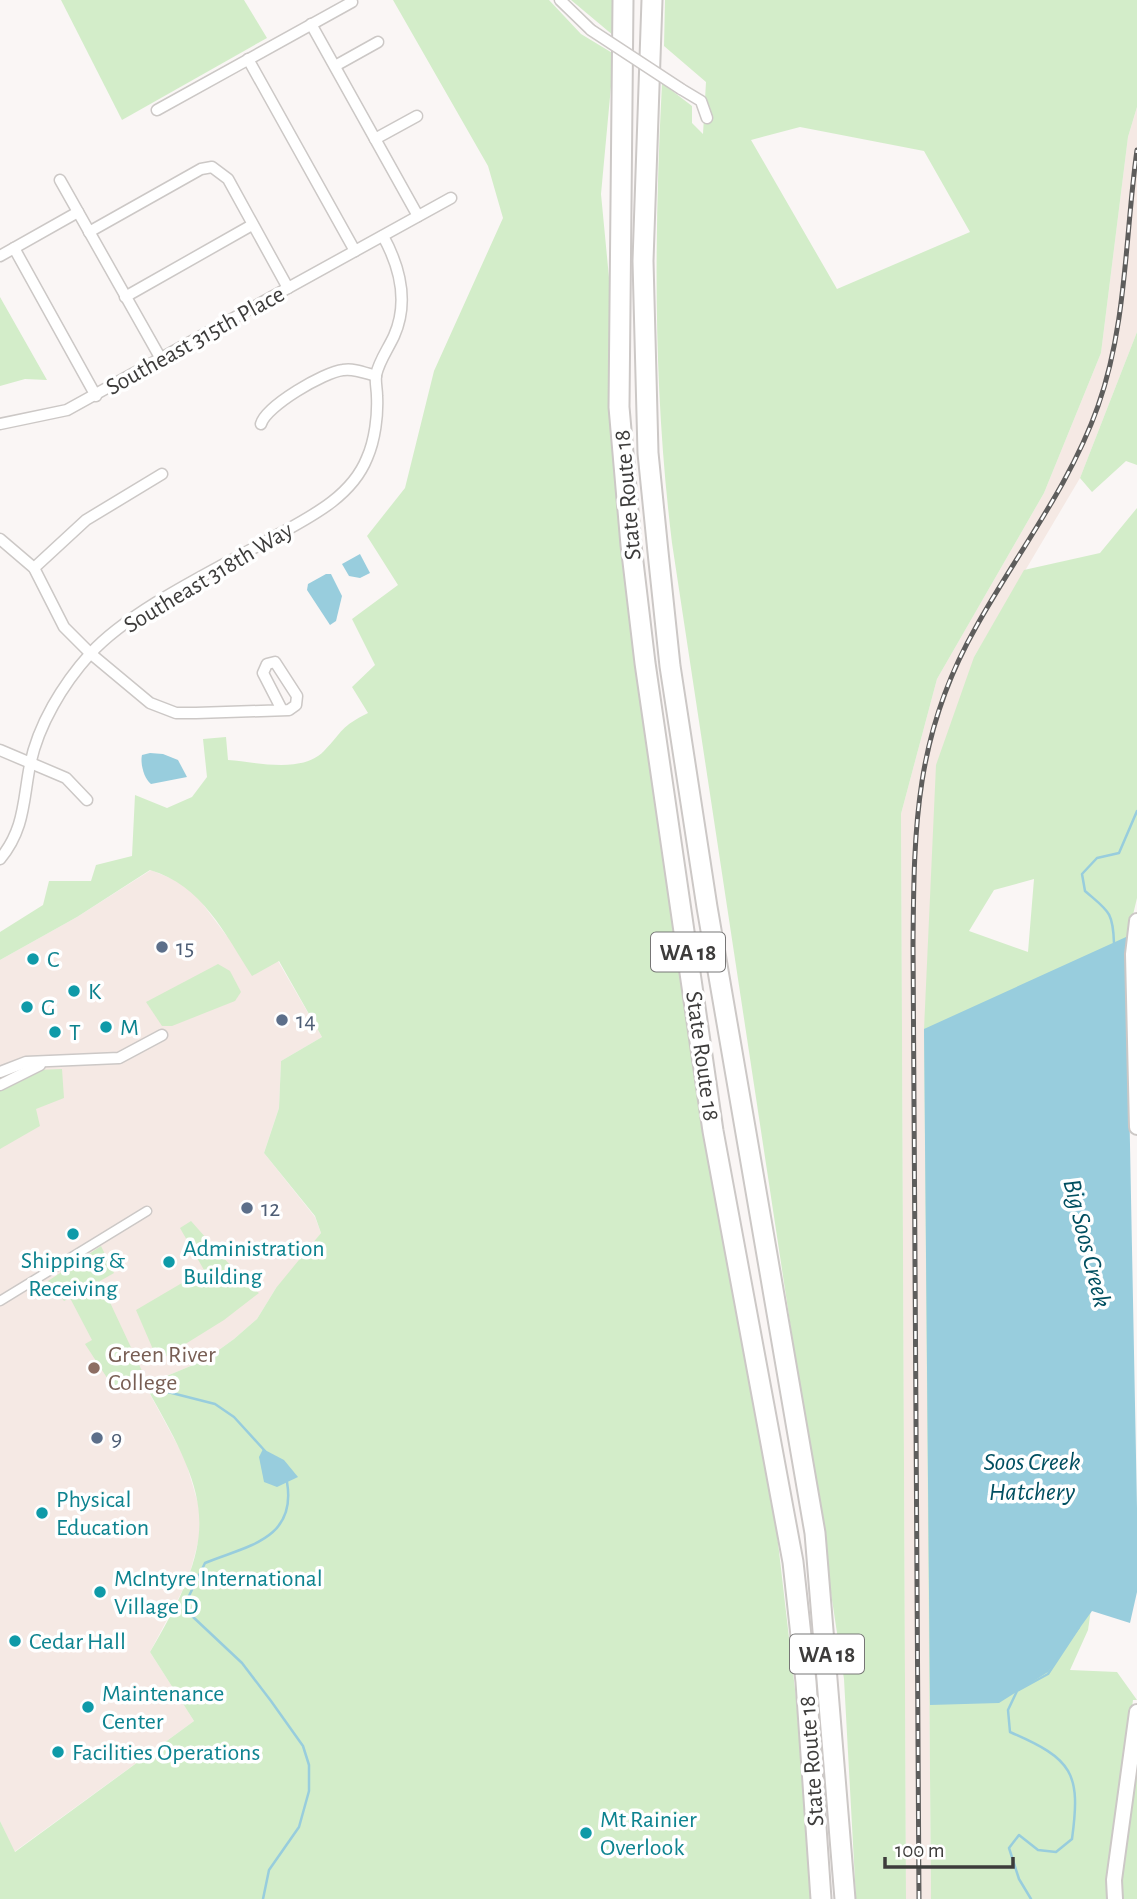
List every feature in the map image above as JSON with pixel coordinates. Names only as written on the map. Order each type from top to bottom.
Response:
[{"type":"highway","name":"State Route 18","points":[[623,0],[619,407],[631,545],[645,663],[713,1131],[793,1562],[806,1682],[821,1899]]},
{"type":"highway","name":"State Route 18","points":[[652,0],[643,261],[648,453],[658,552],[670,666],[707,907],[815,1533],[845,1899]]},
{"type":"main road","points":[[1137,921],[1133,954],[1137,1127]]},
{"type":"main road","points":[[1115,1899],[1114,1880],[1137,1712]]},
{"type":"street","points":[[560,0],[591,30],[701,101],[707,118]]},
{"type":"street","points":[[157,110],[352,2]]},
{"type":"street","points":[[312,24],[418,216]]},
{"type":"street","points":[[335,66],[378,43]]},
{"type":"street","points":[[248,59],[355,251]]},
{"type":"street","points":[[375,139],[417,116]]},
{"type":"street","points":[[89,232],[201,169],[219,170],[229,179],[288,288]]},
{"type":"street","points":[[60,180],[161,359]]},
{"type":"street","name":"Southeast 315th Place","points":[[0,424],[22,417],[58,414],[96,396],[451,198]]},
{"type":"street","points":[[0,256],[78,212]]},
{"type":"street","points":[[125,297],[252,225]]},
{"type":"street","points":[[261,424],[272,407],[339,370],[355,370],[376,376],[399,322],[401,290],[398,265],[383,236]]},
{"type":"street","points":[[15,248],[96,396]]},
{"type":"street","name":"Southeast 318th Way","points":[[0,859],[19,827],[28,797],[30,764],[49,715],[90,653],[146,611],[322,509],[350,487],[368,458],[377,397],[376,376]]},
{"type":"street","points":[[34,568],[86,520],[162,474]]},
{"type":"street","points":[[0,539],[34,568],[64,627],[135,693],[167,711],[196,713],[282,710],[293,708],[297,696],[278,665],[267,664],[263,673],[282,710]]},
{"type":"street","points":[[0,750],[66,778],[88,800]]},
{"type":"street","points":[[0,1072],[26,1062],[119,1058],[162,1035]]},
{"type":"street","points":[[0,1085],[47,1062]]},
{"type":"street","points":[[0,1301],[146,1211]]},
{"type":"shaded area","points":[[1137,107],[1137,332],[1080,478],[974,657],[924,1029],[931,1899],[906,1899],[901,814],[937,679],[1044,493],[1101,353],[1128,137]]},
{"type":"shaded area","name":"Green River College","points":[[151,870],[182,883],[196,895],[226,935],[278,961],[322,1037],[281,1061],[279,1108],[264,1153],[315,1217],[321,1233],[285,1284],[276,1288],[257,1319],[234,1339],[205,1360],[145,1385],[185,1459],[200,1510],[200,1535],[188,1580],[150,1652],[194,1721],[14,1852],[0,1821],[0,960],[77,917]]},
{"type":"green space","points":[[61,0],[244,0],[267,38],[122,120]]},
{"type":"green space","points":[[393,0],[549,0],[581,34],[614,54],[601,194],[663,842],[772,1491],[796,1698],[811,1899],[0,1899],[0,1821],[15,1852],[194,1721],[150,1652],[189,1576],[197,1546],[199,1517],[195,1489],[184,1459],[145,1385],[205,1360],[234,1339],[257,1319],[276,1288],[321,1233],[315,1216],[264,1153],[279,1108],[281,1061],[322,1037],[279,961],[252,976],[222,928],[198,899],[168,877],[150,870],[77,917],[0,960],[0,932],[43,905],[49,881],[91,881],[96,865],[132,856],[135,795],[167,808],[192,797],[207,777],[203,739],[226,737],[228,760],[278,765],[304,762],[315,758],[347,726],[368,713],[352,687],[375,665],[352,619],[398,585],[367,536],[405,488],[434,371],[503,218],[488,166]]},
{"type":"green space","points":[[571,0],[615,0],[614,36]]},
{"type":"green space","points":[[665,0],[1137,0],[1137,107],[1128,137],[1101,353],[1044,493],[937,679],[901,814],[906,1899],[856,1899],[844,1679],[672,543],[658,370],[657,256],[662,83],[692,106],[692,123],[703,134],[706,82],[664,46]],"holes":[[[800,127],[924,151],[970,232],[837,289],[751,140]]]},
{"type":"green space","points":[[0,297],[47,380],[25,379],[0,386]]},
{"type":"green space","points":[[1137,332],[1137,465],[1126,461],[1092,492],[1080,478]]},
{"type":"green space","points":[[1137,508],[1137,898],[1132,919],[1128,1029],[1052,1037],[1097,1568],[1088,1630],[1070,1670],[1117,1672],[1137,1700],[1133,1700],[1107,1899],[931,1899],[924,1029],[936,765],[974,657],[1024,570],[1100,553]],"holes":[[[1034,879],[1028,952],[969,931],[994,890]]]},
{"type":"green space","points":[[218,964],[230,971],[241,992],[235,1001],[172,1026],[162,1026],[146,1002]]},
{"type":"green space","points":[[62,1069],[64,1098],[36,1109],[40,1126],[0,1149],[0,1091],[37,1070]]},
{"type":"green space","points":[[191,1221],[246,1283],[259,1293],[224,1320],[158,1361],[136,1310],[204,1270],[180,1228]]},
{"type":"green space","points":[[101,1246],[114,1273],[100,1281],[142,1371],[113,1387],[85,1344],[92,1340],[70,1298],[64,1301],[48,1281]]},
{"type":"green space","points":[[1137,1767],[1137,1899],[1123,1899],[1122,1881]]},
{"type":"water","points":[[360,554],[370,573],[360,578],[349,576],[342,564]]},
{"type":"water","points":[[331,574],[342,596],[336,621],[330,625],[307,590],[308,584]]},
{"type":"water","points":[[163,754],[178,760],[187,777],[151,784],[145,775],[142,762],[142,755]]},
{"type":"water","name":"Soos Creek Hatchery","points":[[1126,937],[1137,1508],[1137,1592],[1130,1623],[1092,1611],[1048,1672],[999,1703],[930,1705],[924,1029]]},
{"type":"water","points":[[263,1449],[284,1460],[298,1477],[277,1487],[264,1482],[259,1457]]},
{"type":"waterway","name":"Big Soos Creek","points":[[1114,943],[1108,912],[1085,891],[1082,874],[1097,858],[1119,853],[1137,811]]},
{"type":"waterway","points":[[160,1390],[215,1404],[234,1417],[265,1451]]},
{"type":"waterway","points":[[263,1899],[269,1870],[299,1827],[309,1791],[309,1765],[303,1746],[271,1701],[242,1663],[192,1616],[187,1600],[205,1563],[252,1545],[276,1529],[284,1517],[288,1501],[287,1482]]},
{"type":"waterway","name":"Big Soos Creek","points":[[1031,1899],[1019,1879],[1009,1848],[1019,1835],[1038,1850],[1056,1852],[1072,1839],[1075,1798],[1073,1783],[1060,1760],[1010,1732],[1008,1710],[1017,1691],[1048,1674],[1079,1627]]},
{"type":"railway","points":[[919,1899],[913,944],[917,820],[930,743],[956,667],[976,627],[1058,492],[1098,406],[1108,375],[1120,311],[1137,150]]},
{"type":"place","name":"15","points":[[162,947]]},
{"type":"place","name":"C","points":[[33,959]]},
{"type":"place","name":"K","points":[[74,991]]},
{"type":"place","name":"G","points":[[27,1007]]},
{"type":"place","name":"14","points":[[282,1020]]},
{"type":"place","name":"M","points":[[106,1027]]},
{"type":"place","name":"T","points":[[55,1032]]},
{"type":"place","name":"12","points":[[247,1208]]},
{"type":"place","name":"Shipping & Receiving","points":[[73,1234]]},
{"type":"place","name":"Administration Building","points":[[169,1262]]},
{"type":"place","name":"Green River College","points":[[94,1368]]},
{"type":"place","name":"9","points":[[97,1438]]},
{"type":"place","name":"Physical Education","points":[[42,1513]]},
{"type":"place","name":"McIntyre International Village D","points":[[100,1592]]},
{"type":"place","name":"Cedar Hall","points":[[15,1641]]},
{"type":"place","name":"Maintenance Center","points":[[88,1707]]},
{"type":"place","name":"Facilities Operations","points":[[58,1752]]},
{"type":"place","name":"Mt Rainier Overlook","points":[[586,1833]]}]
